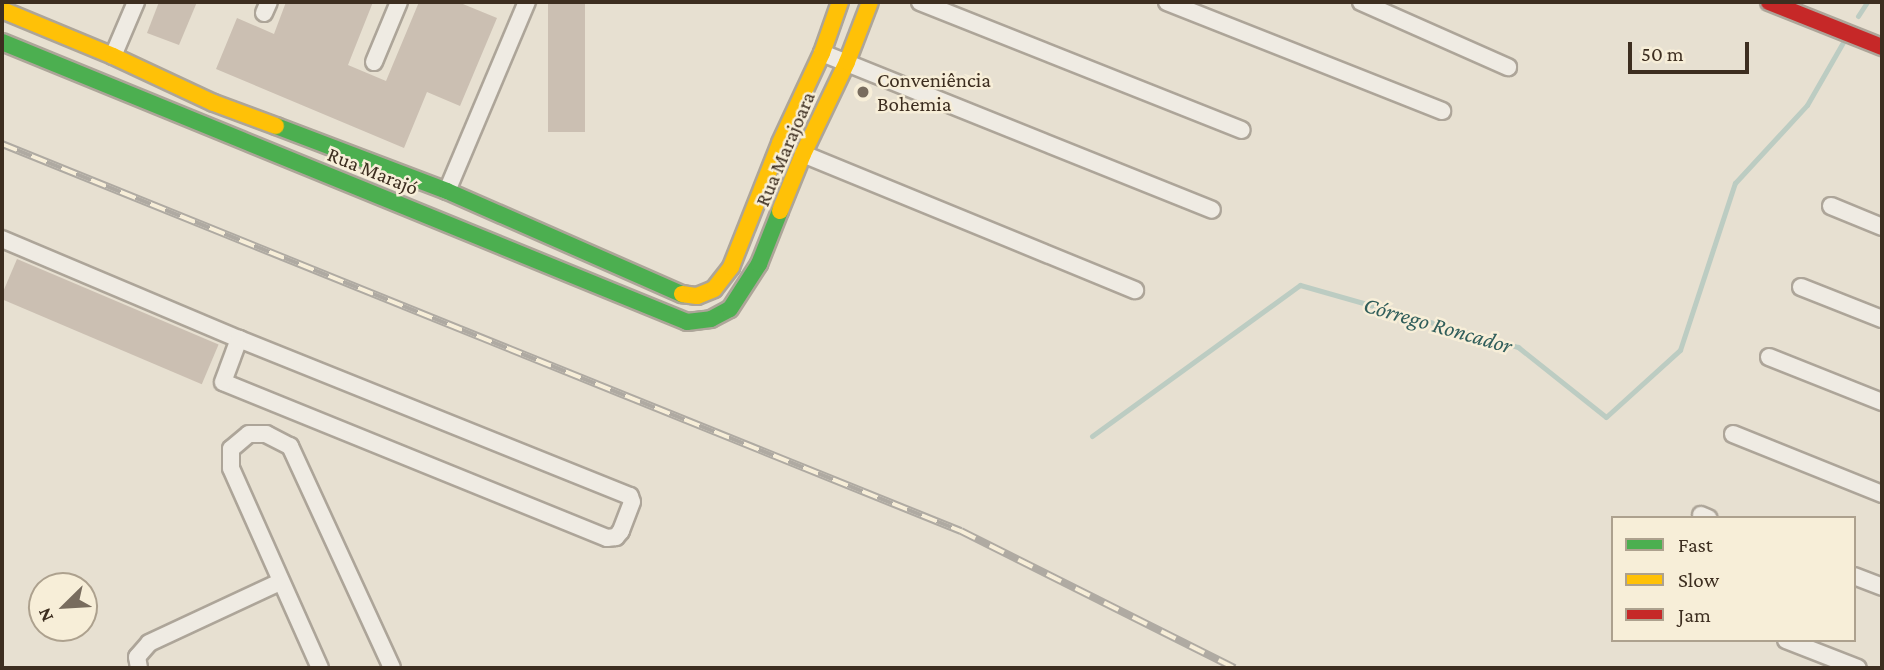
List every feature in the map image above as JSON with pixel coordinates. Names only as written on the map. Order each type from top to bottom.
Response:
[{"type":"street","points":[[113,56],[136,2]]},
{"type":"street","points":[[374,62],[399,2]]},
{"type":"street","points":[[447,191],[527,2]]},
{"type":"street","name":"Rua Marajoara","points":[[714,289],[731,267],[780,143],[822,53],[840,2]]},
{"type":"street","name":"Rua Marajoara","points":[[730,309],[760,264],[803,154],[846,62],[870,2]]},
{"type":"street","points":[[919,2],[1241,130]]},
{"type":"street","points":[[1167,2],[1443,111]]},
{"type":"street","points":[[1361,2],[1508,66]]},
{"type":"street","points":[[1769,2],[1882,47]]},
{"type":"street","name":"Rua Marajó","points":[[2,10],[113,56],[215,103],[447,191],[678,293],[697,296],[714,289]]},
{"type":"street","name":"Rua Marajó","points":[[2,42],[687,321],[711,319],[730,309]]},
{"type":"street","points":[[822,53],[1212,210]]},
{"type":"street","points":[[803,154],[1135,290]]},
{"type":"street","points":[[361,189],[372,164]]},
{"type":"street","points":[[1831,205],[1882,227]]},
{"type":"street","points":[[2,239],[239,339],[630,496],[632,502],[621,531],[616,537],[607,538],[223,382],[239,339]]},
{"type":"street","points":[[1801,287],[1882,319]]},
{"type":"street","points":[[714,289],[730,309]]},
{"type":"street","points":[[1769,356],[1882,402]]},
{"type":"street","points":[[320,668],[231,468],[231,449],[249,434],[266,434],[290,446],[392,668]]},
{"type":"street","points":[[1733,434],[1882,494]]},
{"type":"street","points":[[1856,577],[1882,587]]},
{"type":"street","points":[[139,668],[137,657],[149,643],[280,582]]},
{"type":"street","points":[[1791,642],[1858,668]]},
{"type":"building","points":[[159,2],[197,2],[179,45],[147,33]]},
{"type":"building","points":[[286,2],[373,2],[348,65],[386,81],[419,2],[458,2],[497,18],[460,106],[427,92],[404,148],[216,69],[237,18],[274,34]]},
{"type":"building","points":[[548,2],[585,2],[585,132],[548,132]]},
{"type":"building","points":[[17,259],[219,345],[202,384],[2,299]]},
{"type":"waterway","name":"Córrego Roncador","points":[[1858,16],[1867,2]]},
{"type":"waterway","name":"Córrego Roncador","points":[[1092,436],[1300,285],[1518,347],[1606,417],[1680,350],[1735,183],[1807,105],[1845,39]]},
{"type":"railway","points":[[2,144],[961,531],[1235,668]]},
{"type":"traffic: fast","points":[[2,42],[687,322],[711,319],[730,309],[759,264],[780,211]]},
{"type":"traffic: fast","points":[[276,126],[447,191],[682,294]]},
{"type":"traffic: slow","points":[[682,294],[697,296],[714,289],[731,267],[780,143],[822,53],[840,2]]},
{"type":"traffic: slow","points":[[780,211],[803,154],[847,62],[870,2]]},
{"type":"traffic: slow","points":[[2,10],[113,56],[214,103],[276,126]]},
{"type":"traffic: jam","points":[[1769,2],[1882,47]]},
{"type":"place","name":"Conveniência Bohemia","points":[[863,92]]}]
